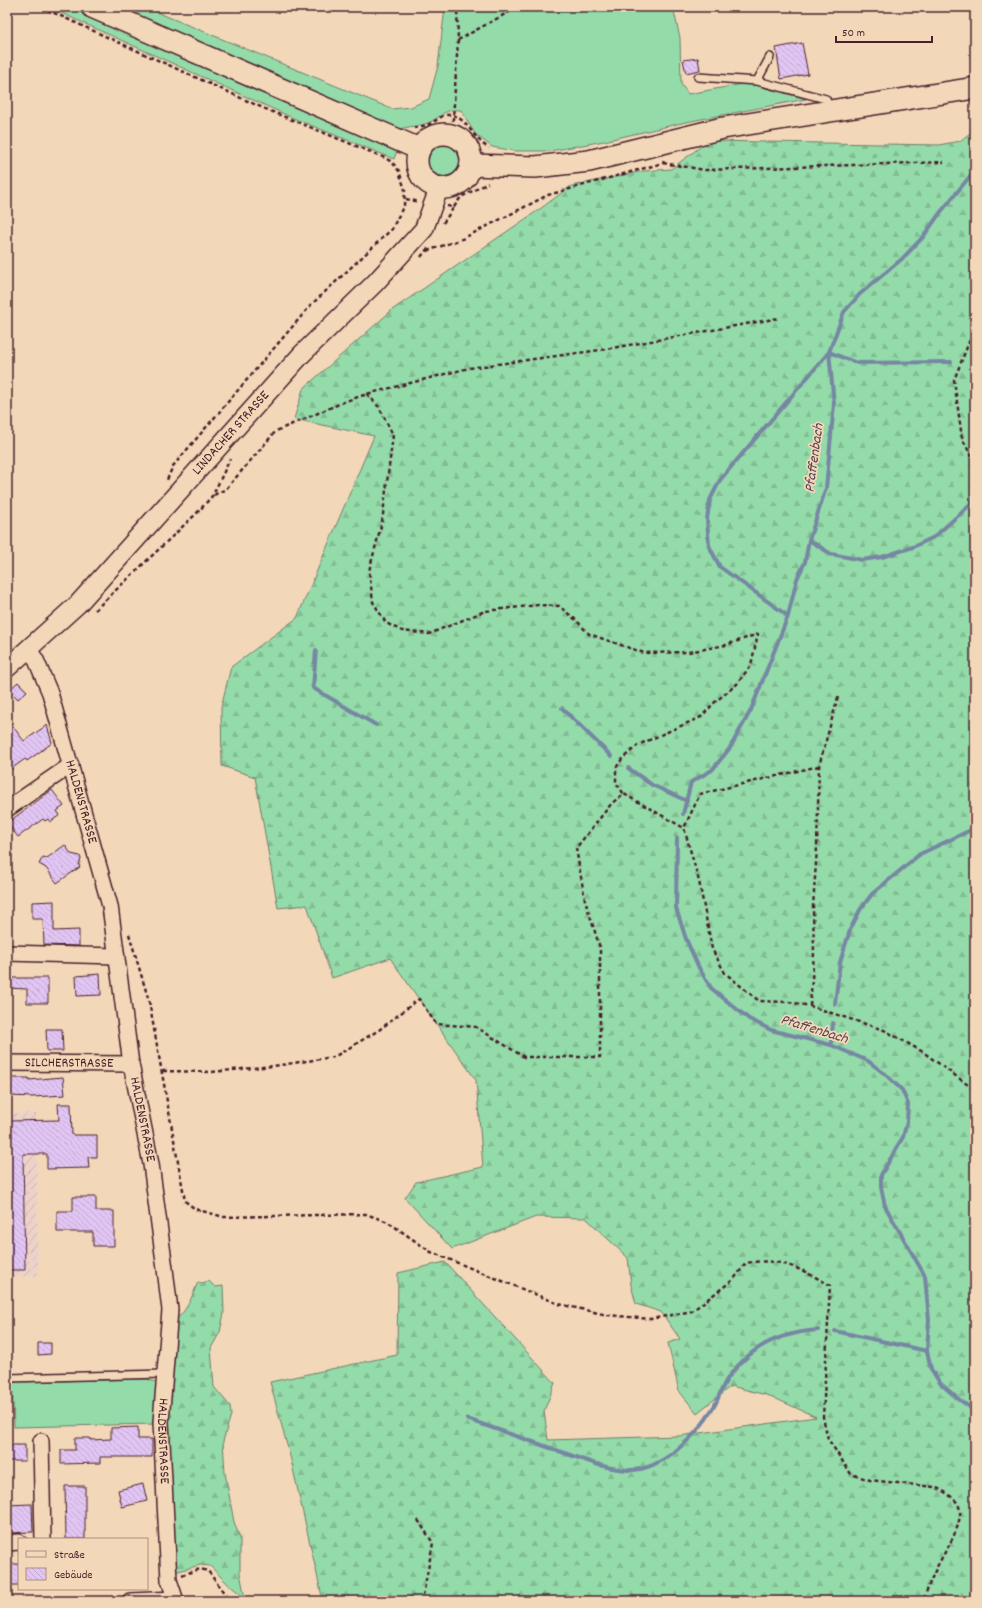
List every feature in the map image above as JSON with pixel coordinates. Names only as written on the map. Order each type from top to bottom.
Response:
[{"type":"main road","points":[[92,7],[419,149]]},
{"type":"main road","points":[[471,165],[535,167],[590,161],[723,128],[975,88]]},
{"type":"main road","points":[[441,134],[452,135],[467,147],[471,156],[471,165],[468,174],[463,181],[456,186],[439,188],[430,185],[423,179],[418,171],[416,162],[419,149],[423,143],[431,137],[441,134]]},
{"type":"street","name":"LINDACHER STRASSE","points":[[7,668],[78,604],[302,354],[375,283],[424,229],[439,188]]},
{"type":"street","name":"HALDENSTRASSE","points":[[29,649],[36,660],[50,693],[110,906],[130,1064],[151,1164],[170,1310],[161,1422],[169,1580],[175,1600]]},
{"type":"street","points":[[7,809],[71,765]]},
{"type":"street","points":[[7,953],[116,956]]},
{"type":"street","name":"SILCHERSTRASSE","points":[[7,1063],[130,1064]]},
{"type":"street","points":[[41,1441],[43,1538]]},
{"type":"street","points":[[7,1543],[18,1542]]},
{"type":"street","points":[[130,1601],[175,1600]]},
{"type":"lane","points":[[757,81],[770,56]]},
{"type":"lane","points":[[698,77],[757,81],[826,100],[830,112]]},
{"type":"lane","points":[[7,1378],[164,1374]]},
{"type":"path","points":[[42,7],[263,108],[383,157],[392,162],[403,180],[405,190],[404,205],[392,229],[311,305],[173,466],[166,484]]},
{"type":"path","points":[[452,135],[458,40],[457,7]]},
{"type":"path","points":[[458,40],[518,7]]},
{"type":"path","points":[[663,163],[669,141]]},
{"type":"path","points":[[399,256],[427,252],[462,239],[548,195],[663,163],[705,170],[944,162]]},
{"type":"path","points":[[93,612],[199,511],[213,495],[226,489],[276,431],[346,401],[367,394],[469,368],[607,349],[779,318]]},
{"type":"path","points":[[975,327],[954,380],[962,438],[975,463]]},
{"type":"path","points":[[367,394],[379,407],[393,435],[382,522],[369,571],[373,602],[386,623],[402,631],[429,634],[485,611],[538,605],[559,606],[576,620],[589,634],[644,653],[688,652],[726,645],[758,634],[751,665],[737,684],[715,702],[701,717],[638,745],[622,759],[616,768],[616,784],[624,794],[684,828]]},
{"type":"path","points":[[810,1006],[814,953],[813,907],[818,848],[819,766],[838,697]]},
{"type":"path","points":[[819,766],[700,794],[684,828],[699,880],[712,949],[725,973],[759,1001],[789,1002],[810,1006],[884,1030],[923,1052],[975,1090]]},
{"type":"path","points":[[163,1072],[212,1072],[273,1066],[334,1057],[379,1030],[419,999],[436,1024],[476,1027],[524,1057],[600,1057],[600,948],[585,900],[576,848],[612,803],[624,794]]},
{"type":"path","points":[[128,931],[150,1001],[185,1201],[195,1209],[224,1217],[366,1214],[388,1222],[430,1252],[559,1304],[607,1315],[651,1319],[692,1311],[734,1279],[746,1263],[762,1260],[795,1266],[830,1285],[823,1417],[828,1439],[833,1448],[851,1474],[870,1480],[935,1487],[945,1492],[957,1502],[961,1514],[955,1533],[936,1570],[923,1601]]},
{"type":"path","points":[[418,1520],[433,1543],[422,1601]]},
{"type":"path","points":[[169,1580],[200,1569],[208,1571],[230,1601]]},
{"type":"shaded area","points":[[36,1113],[38,1276],[7,1277],[7,1114]]},
{"type":"green space","points":[[48,7],[74,7],[304,107],[397,151],[394,159],[293,118]]},
{"type":"green space","points":[[103,7],[144,7],[392,109],[411,107],[429,99],[438,66],[445,7],[673,7],[680,38],[681,84],[688,94],[748,83],[806,99],[686,122],[604,141],[550,151],[516,151],[492,147],[475,134],[461,110],[451,110],[445,112],[429,123],[403,128],[402,132]]},
{"type":"green space","points":[[975,129],[975,408],[973,408],[975,424],[975,1601],[323,1601],[291,1460],[270,1382],[397,1355],[398,1273],[445,1262],[555,1383],[544,1411],[548,1440],[679,1436],[816,1417],[770,1396],[731,1386],[697,1413],[679,1391],[668,1343],[680,1339],[661,1312],[636,1304],[631,1285],[628,1258],[586,1218],[536,1217],[452,1249],[405,1198],[416,1182],[483,1167],[476,1080],[390,958],[332,978],[307,905],[278,908],[255,777],[222,766],[221,707],[231,667],[297,618],[374,436],[294,419],[303,389],[392,310],[540,209],[571,186],[643,171],[671,169],[708,141],[939,145],[960,141]]},
{"type":"green space","points":[[447,144],[456,149],[460,154],[460,168],[456,173],[451,177],[441,178],[437,177],[428,168],[427,158],[428,154],[437,145]]},
{"type":"green space","points":[[209,1281],[215,1287],[223,1286],[224,1313],[220,1332],[211,1348],[214,1387],[230,1406],[231,1415],[223,1441],[225,1473],[234,1522],[240,1538],[240,1573],[245,1598],[210,1566],[200,1565],[175,1572],[167,1427],[173,1321],[182,1314],[198,1282],[202,1283]]},
{"type":"green space","points":[[147,1379],[159,1383],[156,1424],[14,1427],[12,1382]]},
{"type":"building","points":[[802,43],[808,74],[781,79],[776,48]]},
{"type":"building","points":[[698,58],[700,70],[686,73],[683,60]]},
{"type":"building","points":[[18,682],[27,691],[18,699],[9,690]]},
{"type":"building","points":[[7,719],[24,741],[47,725],[52,743],[27,761],[25,759],[7,772]]},
{"type":"building","points":[[52,790],[64,806],[57,811],[60,815],[50,822],[48,819],[45,821],[43,819],[18,837],[7,823]]},
{"type":"building","points":[[65,845],[71,854],[80,856],[80,867],[57,883],[46,868],[39,864],[43,857],[47,858]]},
{"type":"building","points":[[54,901],[54,931],[79,930],[79,946],[44,945],[43,919],[32,919],[32,902]]},
{"type":"building","points":[[100,974],[101,995],[77,996],[76,976]]},
{"type":"building","points":[[7,978],[48,978],[48,1003],[27,1003],[27,989],[7,988]]},
{"type":"building","points":[[46,1029],[62,1029],[63,1051],[47,1051]]},
{"type":"building","points":[[63,1077],[65,1095],[33,1097],[9,1096],[9,1078],[29,1078],[29,1080]]},
{"type":"building","points":[[58,1104],[71,1104],[72,1135],[97,1135],[97,1157],[88,1157],[89,1168],[47,1169],[47,1154],[23,1154],[25,1270],[7,1270],[7,1121],[59,1120]]},
{"type":"building","points":[[73,1197],[96,1197],[96,1211],[114,1211],[114,1246],[93,1246],[93,1232],[57,1232],[57,1211],[73,1211]]},
{"type":"building","points":[[38,1343],[51,1343],[51,1354],[38,1355]]},
{"type":"building","points":[[138,1427],[138,1439],[152,1439],[152,1457],[100,1457],[100,1463],[61,1464],[61,1450],[75,1450],[75,1438],[90,1438],[90,1440],[111,1439],[111,1428]]},
{"type":"building","points":[[7,1445],[25,1445],[25,1461],[7,1461]]},
{"type":"building","points":[[143,1484],[147,1501],[122,1507],[118,1490]]},
{"type":"building","points":[[65,1486],[85,1486],[85,1538],[66,1538]]},
{"type":"building","points":[[32,1504],[33,1532],[7,1533],[7,1505]]},
{"type":"building","points":[[7,1564],[18,1564],[18,1585],[7,1585]]},
{"type":"waterway","name":"Pfaffenbach","points":[[683,814],[691,782],[712,770],[730,748],[751,710],[788,616],[797,579],[805,562],[809,540],[826,488],[834,404],[829,352],[844,312],[860,294],[903,258],[923,237],[940,213],[975,170]]},
{"type":"waterway","points":[[788,616],[720,567],[709,546],[707,519],[710,500],[720,480],[829,352],[857,363],[951,362]]},
{"type":"waterway","points":[[809,540],[831,554],[862,560],[882,557],[913,547],[934,537],[971,504],[975,491]]},
{"type":"waterway","points":[[316,650],[313,688],[376,725]]},
{"type":"waterway","points":[[562,708],[611,756]]},
{"type":"waterway","points":[[628,768],[652,785],[687,801]]},
{"type":"waterway","points":[[835,1004],[840,962],[850,930],[860,910],[872,894],[920,854],[975,828]]},
{"type":"waterway","name":"Pfaffenbach","points":[[677,838],[676,908],[686,939],[699,968],[711,988],[749,1019],[771,1030],[831,1045],[868,1061],[902,1090],[908,1104],[907,1122],[903,1137],[881,1175],[881,1187],[885,1206],[925,1276],[929,1320],[927,1351],[931,1369],[940,1383],[975,1411]]},
{"type":"waterway","points":[[831,1045],[833,1023]]},
{"type":"waterway","points":[[467,1419],[602,1466],[629,1470],[641,1469],[654,1465],[666,1458],[688,1440],[698,1429],[714,1406],[724,1384],[730,1375],[740,1363],[755,1350],[781,1337],[818,1330]]},
{"type":"waterway","points":[[835,1331],[927,1351]]},
{"type":"waterway","points":[[938,1601],[947,1599],[975,1601]]}]
